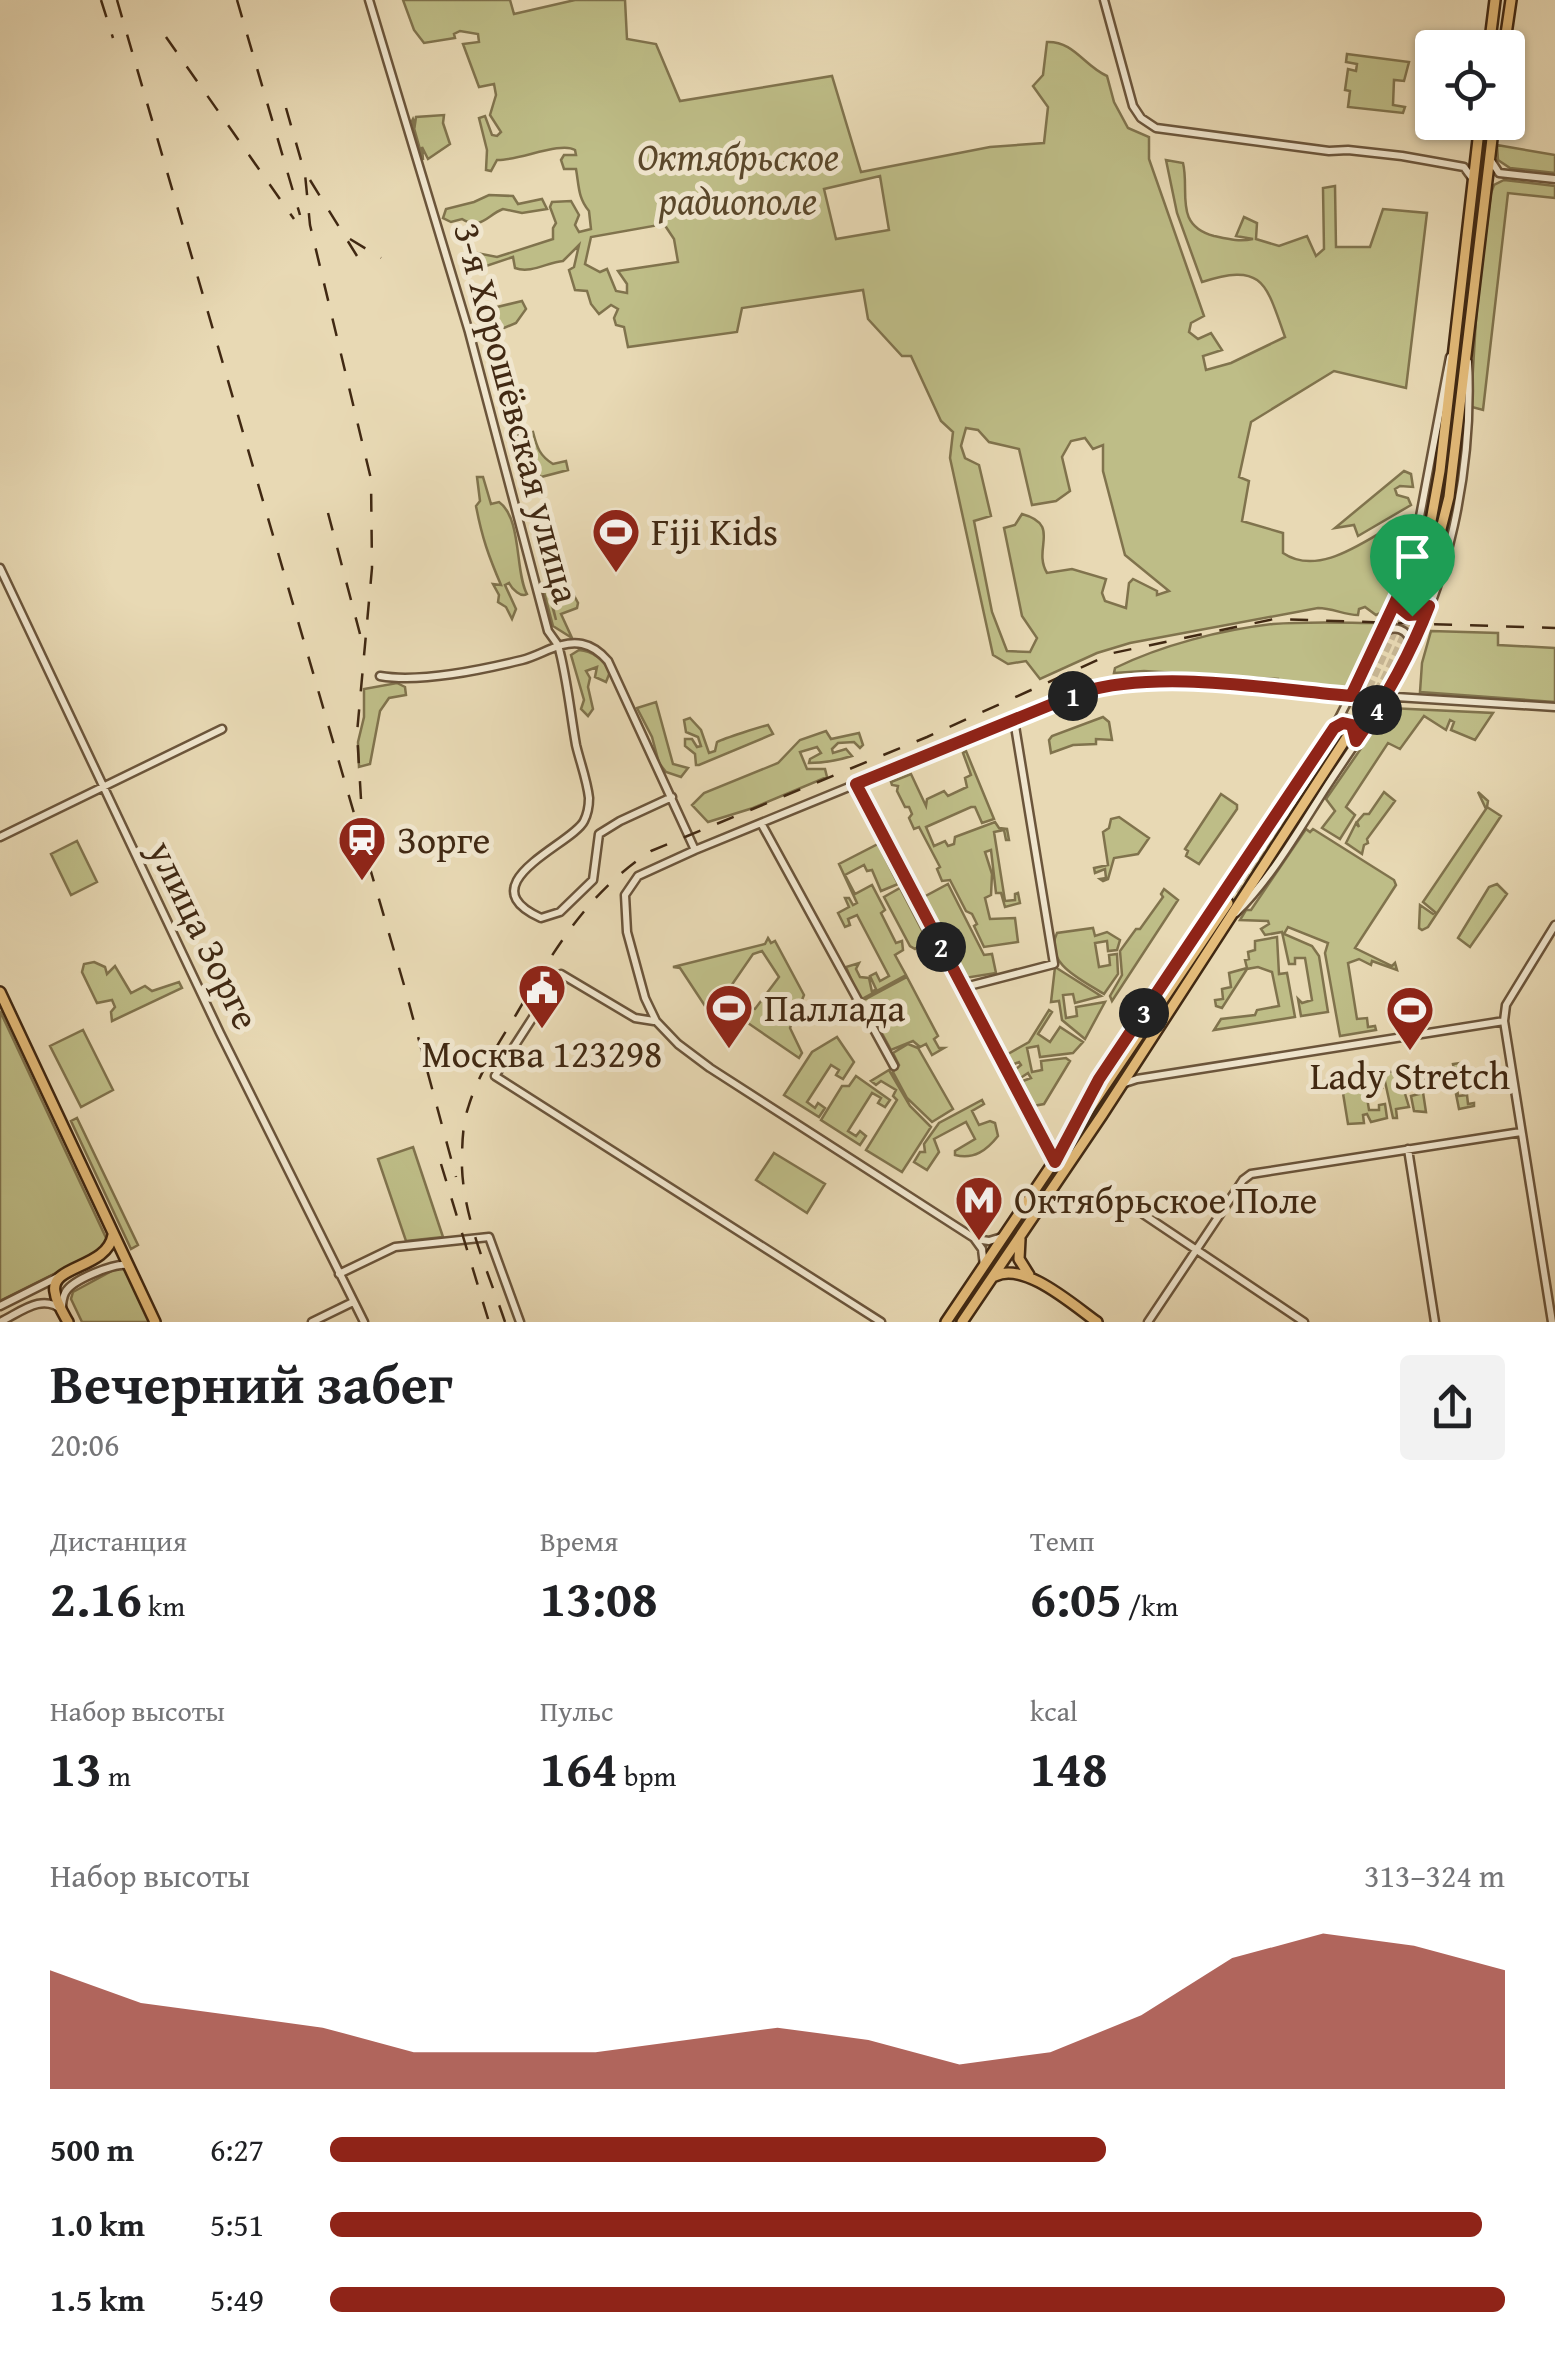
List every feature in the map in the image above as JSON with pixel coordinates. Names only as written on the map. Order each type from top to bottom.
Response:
[{"type":"main road","points":[[1491,30],[1495,0]]},
{"type":"main road","points":[[1506,30],[1510,0]]},
{"type":"main road","points":[[1403,598],[1433,514],[1478,140]]},
{"type":"main road","points":[[1424,605],[1448,497],[1492,140]]},
{"type":"main road","points":[[962,1322],[1232,917],[1257,872],[1352,739]]},
{"type":"main road","points":[[946,1322],[1228,903]]},
{"type":"main road","points":[[0,992],[155,1322]]},
{"type":"main road","points":[[68,1322],[54,1287],[61,1276],[103,1255],[114,1232]]},
{"type":"main road","points":[[1020,1236],[1019,1259],[1031,1278]]},
{"type":"main road","points":[[103,1255],[116,1255],[131,1265]]},
{"type":"main road","points":[[989,1281],[1010,1271],[1031,1278],[1097,1322]]},
{"type":"street","name":"3-я Хорошёвская улица","points":[[368,0],[468,332],[548,631],[558,644],[582,644],[608,661],[694,850]]},
{"type":"street","points":[[1104,0],[1130,98],[1141,118],[1156,128],[1329,151],[1402,156],[1464,167],[1473,184]]},
{"type":"street","points":[[1464,167],[1476,156]]},
{"type":"street","points":[[1490,158],[1498,173]]},
{"type":"street","points":[[1498,173],[1555,179]]},
{"type":"street","points":[[1486,185],[1498,173]]},
{"type":"street","name":"улица Зорге","points":[[0,568],[364,1322]]},
{"type":"street","points":[[1403,598],[1400,608],[1409,615],[1420,614],[1424,605]]},
{"type":"street","points":[[1055,1162],[1099,1079],[1334,728],[1403,598]]},
{"type":"street","points":[[1352,739],[1399,675],[1424,605]]},
{"type":"street","points":[[1379,638],[1390,628],[1402,630],[1410,637],[1410,652]]},
{"type":"street","points":[[380,676],[400,679],[457,674],[526,659],[558,644],[588,794],[588,813],[573,835],[539,854],[520,878],[518,900],[534,916],[554,916],[593,880],[596,840],[606,828],[672,797]]},
{"type":"street","points":[[1399,675],[1399,690],[1410,700]]},
{"type":"street","points":[[984,1266],[982,1249],[974,1238],[710,1068],[656,1021],[645,998],[623,906],[630,885],[649,869],[1082,692],[1137,681],[1555,707]]},
{"type":"street","points":[[1328,694],[1339,704],[1341,715]]},
{"type":"street","points":[[961,988],[1054,964],[1014,720]]},
{"type":"street","points":[[1334,728],[1343,723],[1352,725],[1352,739]]},
{"type":"street","points":[[0,837],[222,728]]},
{"type":"street","points":[[856,784],[1055,1162]]},
{"type":"street","points":[[761,823],[894,1066]]},
{"type":"street","points":[[1552,1322],[1504,1021],[1506,1005],[1555,926]]},
{"type":"street","points":[[656,1021],[634,1018],[560,974],[495,1076],[881,1322]]},
{"type":"street","points":[[1121,1086],[1152,1077],[1504,1021]]},
{"type":"street","points":[[1140,1056],[1140,1071],[1152,1077]]},
{"type":"street","points":[[1148,1322],[1250,1174],[1521,1132]]},
{"type":"street","points":[[1408,1150],[1435,1322]]},
{"type":"street","points":[[1140,1212],[1304,1322]]},
{"type":"street","points":[[109,1267],[116,1255],[114,1232]]},
{"type":"street","points":[[339,1274],[395,1247],[489,1237],[520,1322]]},
{"type":"street","points":[[974,1238],[989,1241],[1003,1237]]},
{"type":"street","points":[[0,1322],[42,1302],[62,1310],[64,1294],[70,1286],[109,1267],[131,1265]]},
{"type":"street","points":[[0,1306],[61,1276]]},
{"type":"street","points":[[312,1322],[353,1302]]},
{"type":"green space","name":"Октябрьское радиополе","points":[[403,0],[510,0],[514,14],[575,0],[625,0],[627,39],[656,44],[680,101],[832,76],[861,172],[990,147],[1044,143],[1048,107],[1033,86],[1043,75],[1047,42],[1065,45],[1107,76],[1114,102],[1128,128],[1149,137],[1149,159],[1204,316],[1191,323],[1189,332],[1198,339],[1211,333],[1222,350],[1203,356],[1206,370],[1231,363],[1285,337],[1273,303],[1260,282],[1238,275],[1202,282],[1177,213],[1166,160],[1183,163],[1188,215],[1201,231],[1214,236],[1253,239],[1236,236],[1244,217],[1257,223],[1256,239],[1279,246],[1307,236],[1316,256],[1324,249],[1323,188],[1335,186],[1336,247],[1370,247],[1383,209],[1427,213],[1406,388],[1334,371],[1251,422],[1239,477],[1249,481],[1242,521],[1283,533],[1283,553],[1298,560],[1313,561],[1345,552],[1403,520],[1406,539],[1398,541],[1402,567],[1383,612],[1376,615],[1365,607],[1353,615],[1318,608],[1130,643],[1040,679],[1026,661],[1008,664],[993,655],[950,458],[953,432],[941,421],[911,356],[902,356],[868,319],[863,290],[742,308],[737,332],[628,347],[624,327],[616,325],[614,318],[618,309],[611,305],[599,314],[587,291],[575,290],[569,270],[574,267],[579,245],[563,261],[533,269],[515,268],[513,257],[474,270],[465,263],[477,253],[497,257],[553,239],[556,223],[552,202],[571,201],[579,215],[575,225],[579,232],[591,229],[576,169],[564,169],[561,160],[564,155],[576,155],[575,150],[560,148],[497,160],[491,171],[486,170],[487,150],[479,118],[485,116],[492,135],[501,132],[490,115],[496,95],[494,84],[479,87],[463,44],[479,42],[478,34],[460,31],[454,34],[455,38],[424,43],[414,30]],"holes":[[[880,176],[889,230],[836,239],[824,189]],[[664,224],[674,239],[678,262],[618,271],[627,284],[627,293],[616,291],[607,269],[600,272],[585,264],[591,237]],[[966,428],[978,430],[989,442],[1019,449],[1032,505],[1056,501],[1070,491],[1062,457],[1071,441],[1085,438],[1093,449],[1103,445],[1103,471],[1125,555],[1169,591],[1157,595],[1157,591],[1133,579],[1126,608],[1105,601],[1102,593],[1106,579],[1072,569],[1047,573],[1042,555],[1044,531],[1041,524],[1022,514],[1015,525],[1004,528],[1022,616],[1037,638],[1030,652],[1007,651],[992,612],[974,521],[991,516],[979,465],[965,458],[961,446]]]},
{"type":"green space","points":[[1347,54],[1409,62],[1404,81],[1394,80],[1393,105],[1405,107],[1403,113],[1348,107],[1348,69],[1356,71],[1357,64],[1346,62]]},
{"type":"green space","points":[[444,115],[450,144],[428,159],[422,147],[423,160],[412,121],[415,124],[416,117]]},
{"type":"green space","points":[[1497,145],[1555,155],[1555,173],[1510,168],[1498,160]]},
{"type":"green space","points":[[1504,180],[1555,186],[1555,198],[1508,193],[1483,410],[1471,403],[1477,302],[1491,193],[1494,185]]},
{"type":"green space","points":[[489,195],[513,196],[518,204],[542,199],[547,209],[522,213],[503,209],[474,223],[443,218],[446,209]]},
{"type":"green space","points":[[522,301],[526,309],[516,323],[499,330],[500,346],[508,358],[491,358],[481,314]]},
{"type":"green space","points":[[533,432],[545,458],[553,464],[566,461],[568,470],[521,479],[510,437],[519,435],[522,444],[526,443],[524,434]]},
{"type":"green space","points":[[1404,471],[1411,474],[1413,487],[1395,489],[1411,505],[1358,536],[1354,525],[1335,528]]},
{"type":"green space","points":[[477,477],[483,477],[491,504],[499,502],[506,510],[515,533],[527,594],[519,594],[509,583],[505,585],[516,609],[512,619],[498,602],[493,584],[501,585],[478,517]]},
{"type":"green space","points":[[553,556],[578,603],[577,608],[561,614],[572,638],[553,626],[544,592],[548,591],[556,620],[541,557]]},
{"type":"green space","points":[[1287,623],[1383,623],[1347,689],[1278,685],[1278,679],[1144,671],[1114,673],[1115,668],[1152,652],[1233,630]]},
{"type":"green space","points":[[1431,631],[1498,633],[1498,645],[1555,648],[1555,702],[1420,692],[1422,663]]},
{"type":"green space","points":[[579,650],[598,657],[610,672],[606,682],[595,677],[597,667],[586,671],[593,709],[588,716],[581,709],[584,700],[571,655]]},
{"type":"green space","points":[[397,683],[405,687],[406,695],[389,698],[380,711],[370,764],[359,767],[364,689]]},
{"type":"green space","points":[[656,702],[673,764],[688,768],[681,777],[666,772],[659,763],[652,737],[637,708]]},
{"type":"green space","points":[[1389,708],[1493,713],[1475,740],[1451,730],[1454,722],[1450,720],[1446,730],[1424,716],[1400,749],[1388,743],[1346,807],[1355,815],[1340,839],[1322,828],[1335,811],[1326,799]]},
{"type":"green space","points":[[1103,717],[1109,722],[1112,740],[1096,739],[1096,744],[1073,745],[1051,753],[1052,736]]},
{"type":"green space","points":[[690,718],[701,730],[709,753],[715,751],[717,742],[768,725],[773,734],[696,765],[695,754],[685,746],[685,739],[692,739],[697,747],[701,746],[698,737],[686,732],[684,720]]},
{"type":"green space","points":[[826,731],[831,739],[859,733],[863,745],[860,748],[854,742],[838,743],[833,753],[846,749],[852,756],[825,762],[809,763],[821,753],[817,747],[800,752],[807,769],[825,769],[827,777],[708,822],[692,805],[704,793],[778,763],[800,740]]},
{"type":"green space","points":[[966,751],[994,819],[982,823],[975,807],[971,807],[926,827],[934,846],[945,841],[948,846],[954,844],[955,837],[995,822],[999,828],[1007,829],[1009,840],[1004,830],[994,832],[1005,901],[1015,900],[1018,893],[1020,903],[1005,907],[1001,893],[996,893],[991,850],[985,852],[992,874],[991,895],[985,898],[990,919],[1015,918],[1018,942],[984,947],[972,914],[966,911],[950,880],[942,881],[937,869],[940,867],[919,827],[914,829],[909,818],[912,814],[897,791],[898,786],[891,782],[911,774],[926,806],[927,799],[944,791],[948,796],[967,787],[965,778],[971,775],[963,753]]},
{"type":"green space","points":[[1384,792],[1395,801],[1367,839],[1362,854],[1346,843],[1356,823],[1359,827],[1357,822],[1369,814]]},
{"type":"green space","points":[[1478,792],[1488,801],[1487,807],[1501,816],[1428,927],[1422,930],[1420,905],[1435,912],[1423,902],[1486,809]]},
{"type":"green space","points":[[1221,794],[1237,809],[1199,864],[1186,856],[1185,849]]},
{"type":"green space","points":[[1119,817],[1149,838],[1138,854],[1114,858],[1108,879],[1103,881],[1100,879],[1106,878],[1105,869],[1095,873],[1094,868],[1108,865],[1103,832],[1109,828],[1111,819]]},
{"type":"green space","points":[[1306,829],[1313,829],[1394,880],[1396,885],[1355,948],[1392,966],[1395,963],[1397,970],[1359,959],[1348,963],[1357,1019],[1367,1018],[1368,1027],[1375,1026],[1376,1030],[1340,1036],[1325,953],[1328,943],[1288,927],[1284,934],[1312,946],[1319,956],[1328,1012],[1301,1016],[1298,999],[1302,1003],[1312,1000],[1305,958],[1295,958],[1295,964],[1289,964],[1282,932],[1265,935],[1261,929],[1268,921],[1240,920],[1246,910],[1251,910]]},
{"type":"green space","points":[[77,841],[97,882],[71,895],[51,854]]},
{"type":"green space","points":[[878,844],[898,884],[881,891],[872,870],[867,871],[864,865],[845,875],[855,894],[872,885],[896,943],[902,941],[903,950],[895,955],[906,975],[860,1000],[846,967],[859,963],[856,969],[860,977],[869,978],[872,992],[876,989],[870,976],[876,973],[880,981],[889,976],[857,915],[848,919],[850,925],[845,927],[838,913],[849,907],[845,898],[853,905],[857,903],[839,864]]},
{"type":"green space","points":[[948,884],[984,955],[992,954],[996,973],[965,978],[960,974],[920,899]]},
{"type":"green space","points":[[1497,884],[1507,894],[1470,947],[1458,938],[1489,887]]},
{"type":"green space","points":[[900,888],[927,940],[915,949],[884,897]]},
{"type":"green space","points":[[1164,889],[1178,900],[1112,1001],[1110,996],[1122,975],[1120,951],[1163,897]]},
{"type":"green space","points":[[1093,928],[1095,936],[1107,932],[1120,940],[1117,950],[1108,951],[1107,941],[1095,943],[1099,967],[1110,965],[1109,955],[1117,954],[1118,974],[1104,994],[1067,970],[1055,953],[1057,933]]},
{"type":"green space","points":[[1277,937],[1279,974],[1287,973],[1295,1017],[1214,1030],[1221,1019],[1255,1015],[1257,1010],[1279,1006],[1272,972],[1258,967],[1247,969],[1222,1008],[1216,1006],[1215,1000],[1223,999],[1222,989],[1231,987],[1229,973],[1247,968],[1245,960],[1249,959],[1248,952],[1255,950],[1255,941]]},
{"type":"green space","points":[[768,938],[771,943],[775,941],[804,995],[799,1007],[787,1007],[785,1013],[792,1016],[796,1012],[790,1028],[802,1053],[799,1058],[742,1019],[749,1008],[755,1009],[779,977],[762,951],[753,954],[711,1015],[680,968],[673,967],[765,944]]},
{"type":"green space","points":[[94,962],[105,967],[107,974],[115,966],[131,993],[145,986],[152,991],[179,982],[182,988],[112,1021],[112,1000],[97,1003],[82,972],[84,964]]},
{"type":"green space","points":[[1055,967],[1101,996],[1075,1003],[1073,994],[1063,995],[1066,1018],[1077,1016],[1076,1007],[1105,1002],[1085,1039],[1062,1020],[1059,1001],[1051,1002]]},
{"type":"green space","points":[[907,977],[938,1036],[934,1039],[939,1048],[944,1048],[932,1055],[926,1044],[920,1047],[913,1041],[891,1050],[864,1000]]},
{"type":"green space","points":[[1049,1010],[1052,1012],[1038,1034],[1050,1042],[1060,1027],[1083,1042],[1073,1053],[1040,1057],[1038,1046],[1027,1048],[1032,1072],[1042,1070],[1041,1061],[1070,1061],[1044,1104],[1033,1106],[1020,1082],[1031,1078],[1028,1073],[1019,1079],[1015,1070],[1021,1065],[1012,1065],[1008,1054],[1029,1042]]},
{"type":"green space","points":[[0,1011],[107,1240],[100,1251],[0,1301]]},
{"type":"green space","points":[[83,1030],[113,1090],[81,1107],[50,1046]]},
{"type":"green space","points":[[837,1037],[854,1062],[843,1079],[831,1065],[807,1102],[815,1108],[818,1103],[825,1108],[819,1117],[784,1095],[812,1052]]},
{"type":"green space","points":[[908,1044],[918,1048],[953,1109],[932,1122],[907,1098],[893,1072],[899,1065],[893,1053]]},
{"type":"green space","points":[[1461,1063],[1463,1078],[1456,1080],[1458,1096],[1467,1095],[1468,1104],[1474,1106],[1459,1109],[1452,1074],[1421,1079],[1426,1112],[1414,1111],[1411,1096],[1419,1094],[1418,1085],[1403,1087],[1409,1107],[1396,1109],[1397,1118],[1393,1118],[1384,1077],[1387,1072],[1418,1071],[1421,1067],[1424,1074],[1454,1069],[1453,1064]]},
{"type":"green space","points":[[889,1070],[910,1106],[931,1127],[902,1172],[866,1150],[897,1100],[893,1096],[896,1090],[881,1081],[876,1085],[871,1081]]},
{"type":"green space","points":[[1378,1074],[1382,1088],[1376,1089],[1375,1083],[1365,1085],[1369,1110],[1379,1110],[1379,1105],[1385,1104],[1387,1118],[1371,1122],[1367,1114],[1363,1115],[1364,1123],[1348,1124],[1341,1081]]},
{"type":"green space","points":[[856,1076],[890,1100],[885,1107],[878,1103],[881,1098],[872,1093],[848,1131],[856,1136],[860,1131],[866,1136],[860,1145],[821,1120],[842,1086],[849,1086]]},
{"type":"green space","points":[[982,1100],[984,1104],[972,1111],[979,1125],[995,1123],[998,1136],[989,1146],[974,1155],[955,1155],[955,1151],[975,1139],[966,1122],[934,1139],[939,1152],[927,1170],[914,1162],[920,1152],[925,1152],[924,1144],[939,1123]]},
{"type":"green space","points":[[77,1118],[138,1245],[131,1249],[71,1121]]},
{"type":"green space","points":[[413,1147],[443,1237],[406,1241],[378,1159]]},
{"type":"green space","points":[[774,1153],[825,1184],[807,1213],[756,1180]]},
{"type":"green space","points":[[119,1267],[127,1267],[154,1322],[82,1322],[71,1299],[73,1292]]},
{"type":"tunnel","points":[[1228,903],[1367,690],[1408,599]]},
{"type":"tunnel","points":[[1347,737],[1384,681],[1419,604]]},
{"type":"railway","points":[[101,0],[113,38]]},
{"type":"railway","points":[[117,0],[404,985],[456,1177]]},
{"type":"railway","points":[[237,0],[300,215]]},
{"type":"railway","points":[[166,37],[294,219]]},
{"type":"railway","points":[[286,108],[305,174],[310,225],[371,479],[372,568],[357,733],[361,799]]},
{"type":"railway","points":[[310,180],[357,256]]},
{"type":"railway","points":[[350,239],[381,258]]},
{"type":"railway","points":[[328,513],[360,634]]},
{"type":"railway","points":[[505,1322],[467,1207],[462,1145],[468,1108],[489,1059],[559,945],[609,885],[651,851],[927,737],[1113,653],[1274,619],[1555,628]]},
{"type":"railway","points":[[441,1164],[489,1322]]},
{"type":"place","name":"Fiji Kids","points":[[616,574]]},
{"type":"place","name":"Зорге","points":[[362,882]]},
{"type":"place","name":"Москва 123298","points":[[542,1030]]},
{"type":"place","name":"Паллада","points":[[729,1050]]},
{"type":"place","name":"Lady Stretch","points":[[1410,1052]]},
{"type":"place","name":"Октябрьское Поле","points":[[979,1242]]},
{"type":"route","points":[[1398,596],[1400,608],[1412,616],[1429,606],[1398,678],[1385,698],[1356,741],[1352,725],[1343,723],[1334,728],[1099,1079],[1055,1162],[856,784],[1082,692],[1118,683],[1170,682],[1351,696],[1398,596]]}]
